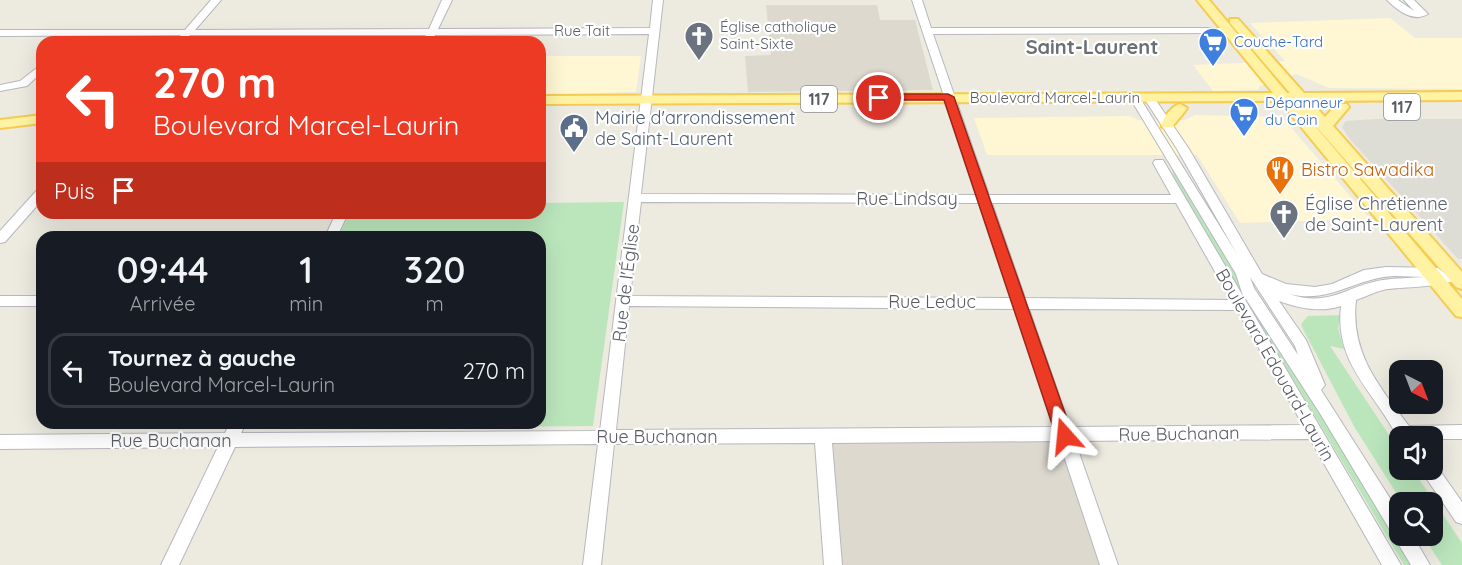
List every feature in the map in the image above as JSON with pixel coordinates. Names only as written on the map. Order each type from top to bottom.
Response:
[{"type":"main road","points":[[1203,0],[1227,30],[1295,103],[1462,310]]},
{"type":"main road","points":[[1216,0],[1276,70],[1295,103],[1325,128],[1458,279]]},
{"type":"main road","points":[[1276,70],[1344,102],[1325,128]]},
{"type":"main road","name":"Boulevard Marcel-Laurin","points":[[546,110],[646,105],[1295,103],[1462,96]]},
{"type":"main road","name":"Boulevard Marcel-Laurin","points":[[546,100],[646,105]]},
{"type":"main road","name":"Boulevard Marcel-Laurin","points":[[1344,102],[1462,106]]},
{"type":"main road","name":"Boulevard Marcel-Laurin","points":[[1145,103],[1180,108],[1295,103]]},
{"type":"main road","points":[[1167,124],[1180,108]]},
{"type":"main road","points":[[0,124],[36,120]]},
{"type":"main road","points":[[0,135],[36,130]]},
{"type":"street","points":[[183,36],[216,0]]},
{"type":"street","points":[[430,36],[447,0]]},
{"type":"street","name":"Rue de l'Église","points":[[592,565],[609,438],[658,0]]},
{"type":"street","points":[[917,0],[1108,565]]},
{"type":"street","points":[[1392,0],[1407,12],[1423,14],[1409,0]]},
{"type":"street","points":[[927,31],[1227,30]]},
{"type":"street","name":"Rue Tait","points":[[0,33],[654,31]]},
{"type":"street","points":[[0,88],[23,84],[36,72]]},
{"type":"street","name":"Boulevard Edouard-Laurin","points":[[1145,103],[1167,124],[1183,148],[1267,292],[1291,327],[1301,344],[1326,410]]},
{"type":"street","name":"Boulevard Edouard-Laurin","points":[[1145,103],[1165,147],[1243,274],[1253,298],[1326,410],[1389,513]]},
{"type":"street","points":[[1165,147],[1183,148]]},
{"type":"street","name":"Boulevard Edouard-Laurin","points":[[1159,163],[1392,565]]},
{"type":"street","name":"Rue Lindsay","points":[[636,198],[1178,199]]},
{"type":"street","points":[[0,239],[36,200]]},
{"type":"street","points":[[1259,278],[1288,290],[1312,291],[1335,288],[1361,276],[1376,273],[1458,279]]},
{"type":"street","points":[[1243,274],[1267,292],[1299,303],[1334,303],[1382,285],[1433,276]]},
{"type":"street","points":[[1349,299],[1345,316],[1352,351],[1400,426]]},
{"type":"street","points":[[0,301],[36,301]]},
{"type":"street","name":"Rue Leduc","points":[[624,301],[1240,305]]},
{"type":"street","points":[[1291,327],[1291,313],[1299,303]]},
{"type":"street","points":[[170,565],[235,429]]},
{"type":"street","name":"Rue Buchanan","points":[[0,442],[1065,436],[1315,432]]},
{"type":"street","points":[[1443,433],[1462,432]]},
{"type":"street","points":[[823,436],[833,565]]},
{"type":"street","points":[[1437,480],[1462,516]]},
{"type":"street","points":[[1408,546],[1420,565]]},
{"type":"shaded area","points":[[766,5],[877,5],[880,20],[915,20],[933,90],[748,92],[745,56],[771,55]]},
{"type":"shaded area","points":[[1390,18],[1415,38],[1462,38],[1462,89],[1329,88],[1296,74],[1260,86],[1258,90],[1213,91],[1193,65],[1285,61],[1250,23]]},
{"type":"shaded area","points":[[546,56],[641,56],[636,92],[546,95]]},
{"type":"shaded area","points":[[1195,115],[1282,117],[1370,219],[1240,223],[1197,155],[987,155],[974,118],[1130,116],[1138,120],[1184,120]]},
{"type":"shaded area","points":[[1462,119],[1462,259],[1458,259],[1349,138],[1342,127],[1346,121]]},
{"type":"shaded area","points":[[823,436],[1065,436],[1111,565],[833,565]]},
{"type":"green space","points":[[1172,169],[1386,520],[1389,525],[1389,540],[1174,180]]},
{"type":"green space","points":[[624,202],[593,426],[546,426],[546,231],[341,231],[347,219],[546,219],[546,203]]},
{"type":"green space","points":[[1341,315],[1338,328],[1344,349],[1330,346],[1389,435],[1389,480],[1420,480],[1428,492],[1396,492],[1355,428],[1303,329],[1301,324],[1308,316]]},
{"type":"green space","points":[[1443,515],[1462,543],[1462,565],[1442,565],[1430,546],[1443,546]]},
{"type":"green space","points":[[1393,546],[1400,546],[1411,565],[1404,565]]},
{"type":"place","name":"Église catholique Saint-Sixte","points":[[699,62]]},
{"type":"place","name":"Couche-Tard","points":[[1213,68]]},
{"type":"place","name":"Dépanneur du Coin","points":[[1244,138]]},
{"type":"place","name":"Mairie d'arrondissement de Saint-Laurent","points":[[574,154]]},
{"type":"place","name":"Bistro Sawadika","points":[[1280,196]]},
{"type":"place","name":"Église Chrétienne de Saint-Laurent","points":[[1284,240]]},
{"type":"district","name":"Saint-Laurent","points":[[1092,47]]},
{"type":"route","points":[[879,98],[948,97],[1065,436]]}]
